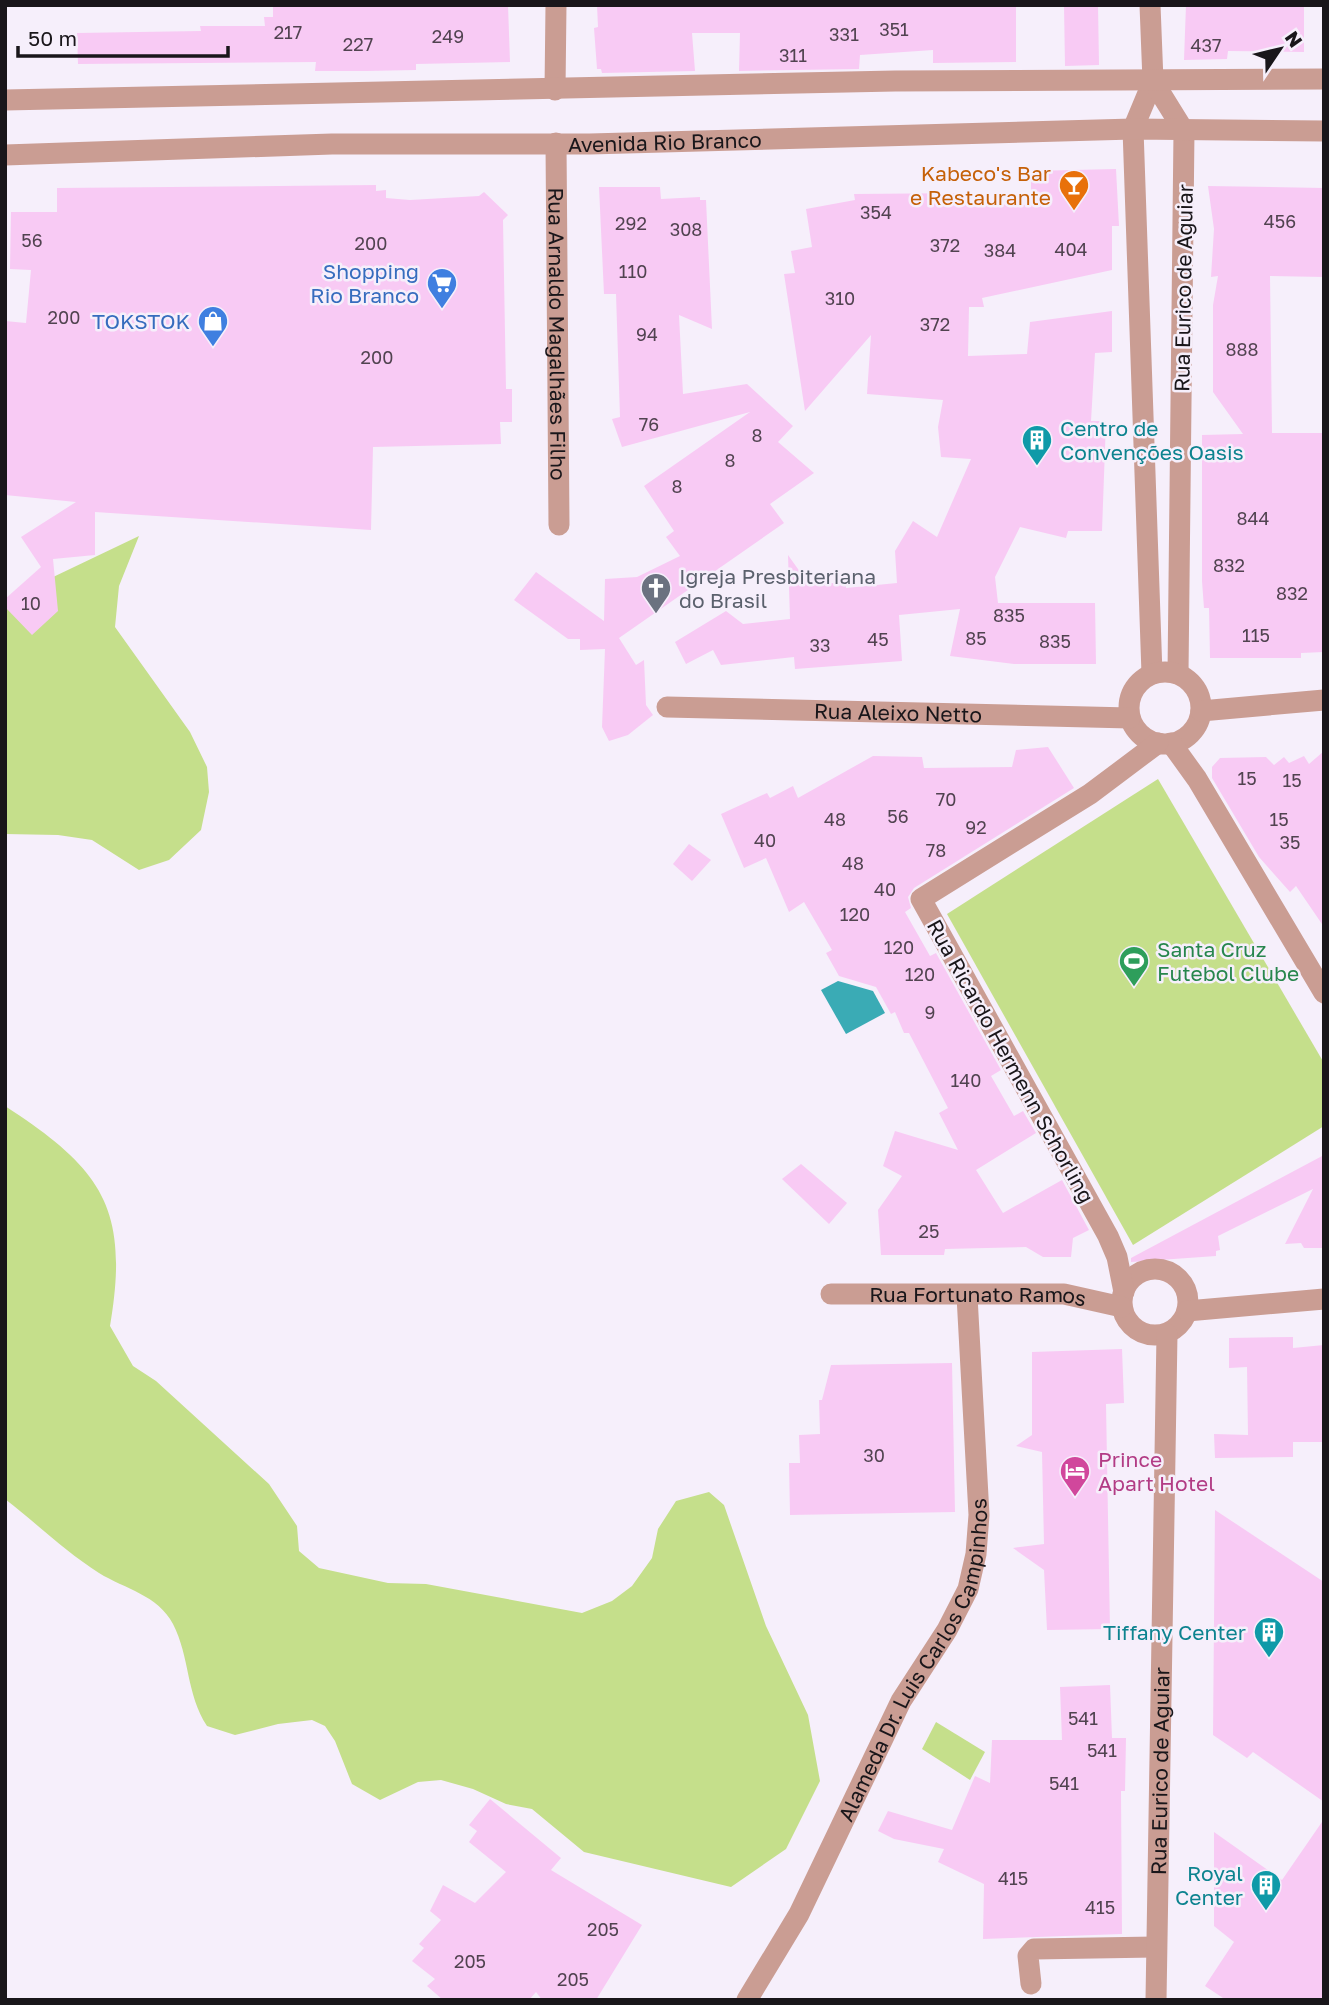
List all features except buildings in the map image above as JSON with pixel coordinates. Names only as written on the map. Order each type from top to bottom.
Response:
[{"type":"street","points":[[555,90],[556,5]]},
{"type":"street","name":"Rua Eurico de Aguiar","points":[[1150,5],[1153,81],[1133,129],[1152,674]]},
{"type":"street","points":[[5,100],[895,81],[1324,79]]},
{"type":"street","name":"Rua Eurico de Aguiar","points":[[1153,81],[1184,131],[1178,674]]},
{"type":"street","name":"Avenida Rio Branco","points":[[5,155],[332,144],[556,143],[1133,129],[1324,131]]},
{"type":"street","name":"Rua Arnaldo Magalhães Filho","points":[[556,143],[559,525]]},
{"type":"street","points":[[1165,743],[1192,732],[1201,711],[1199,696],[1191,682],[1178,674],[1165,671],[1152,674],[1132,691],[1130,718],[1136,729],[1165,743],[1197,779],[1324,993]]},
{"type":"street","points":[[1201,711],[1324,700]]},
{"type":"street","name":"Rua Aleixo Netto","points":[[667,707],[1130,718]]},
{"type":"street","name":"Rua Ricardo Hermenn Schorling","points":[[1123,1299],[1117,1256],[1108,1236],[921,899],[1090,794],[1165,743]]},
{"type":"street","points":[[1157,1269],[1171,1273],[1182,1283],[1188,1296],[1187,1311],[1180,1325],[1167,1334],[1156,1336],[1133,1328],[1123,1299],[1130,1279],[1143,1271],[1157,1269]]},
{"type":"street","name":"Rua Fortunato Ramos","points":[[831,1294],[1063,1294],[1123,1299]]},
{"type":"street","name":"Alameda Dr. Luis Carlos Campinhos","points":[[747,2000],[799,1914],[901,1701],[947,1630],[968,1589],[976,1554],[979,1515],[967,1296]]},
{"type":"street","points":[[1187,1311],[1324,1299]]},
{"type":"street","name":"Rua Eurico de Aguiar","points":[[1156,2000],[1167,1334]]},
{"type":"street","points":[[1031,1984],[1028,1956],[1034,1948],[1155,1947]]},
{"type":"green space","points":[[139,536],[119,586],[115,627],[190,732],[207,767],[209,792],[201,830],[169,860],[139,870],[92,840],[58,835],[5,834],[5,600]]},
{"type":"green space","name":"Santa Cruz Futebol Clube","points":[[1158,779],[1324,1063],[1324,1126],[1133,1245],[947,914]]},
{"type":"green space","points":[[5,1106],[65,1150],[86,1172],[101,1195],[111,1221],[116,1251],[110,1326],[133,1366],[156,1381],[269,1484],[297,1526],[299,1551],[319,1568],[388,1583],[426,1584],[582,1613],[612,1601],[632,1586],[652,1558],[658,1529],[676,1501],[709,1492],[724,1505],[766,1626],[808,1715],[820,1781],[786,1849],[731,1887],[584,1852],[532,1809],[506,1804],[473,1789],[441,1780],[418,1782],[380,1800],[352,1784],[335,1741],[325,1726],[312,1720],[278,1724],[235,1735],[207,1726],[195,1701],[183,1649],[167,1614],[150,1599],[87,1565],[5,1499]]},
{"type":"green space","points":[[936,1722],[985,1752],[970,1780],[922,1749]]},
{"type":"water","points":[[838,981],[873,991],[885,1013],[846,1034],[821,990]]},
{"type":"place","name":"Kabeco's Bar e Restaurante","points":[[1074,212]]},
{"type":"place","name":"Shopping Rio Branco","points":[[442,310]]},
{"type":"place","name":"TOKSTOK","points":[[213,348]]},
{"type":"place","name":"Centro de Convenções Oasis","points":[[1037,467]]},
{"type":"place","name":"Igreja Presbiteriana do Brasil","points":[[656,615]]},
{"type":"place","name":"Santa Cruz Futebol Clube","points":[[1134,988]]},
{"type":"place","name":"Prince Apart Hotel","points":[[1075,1498]]},
{"type":"place","name":"Tiffany Center","points":[[1269,1659]]},
{"type":"place","name":"Royal Center","points":[[1266,1912]]}]
